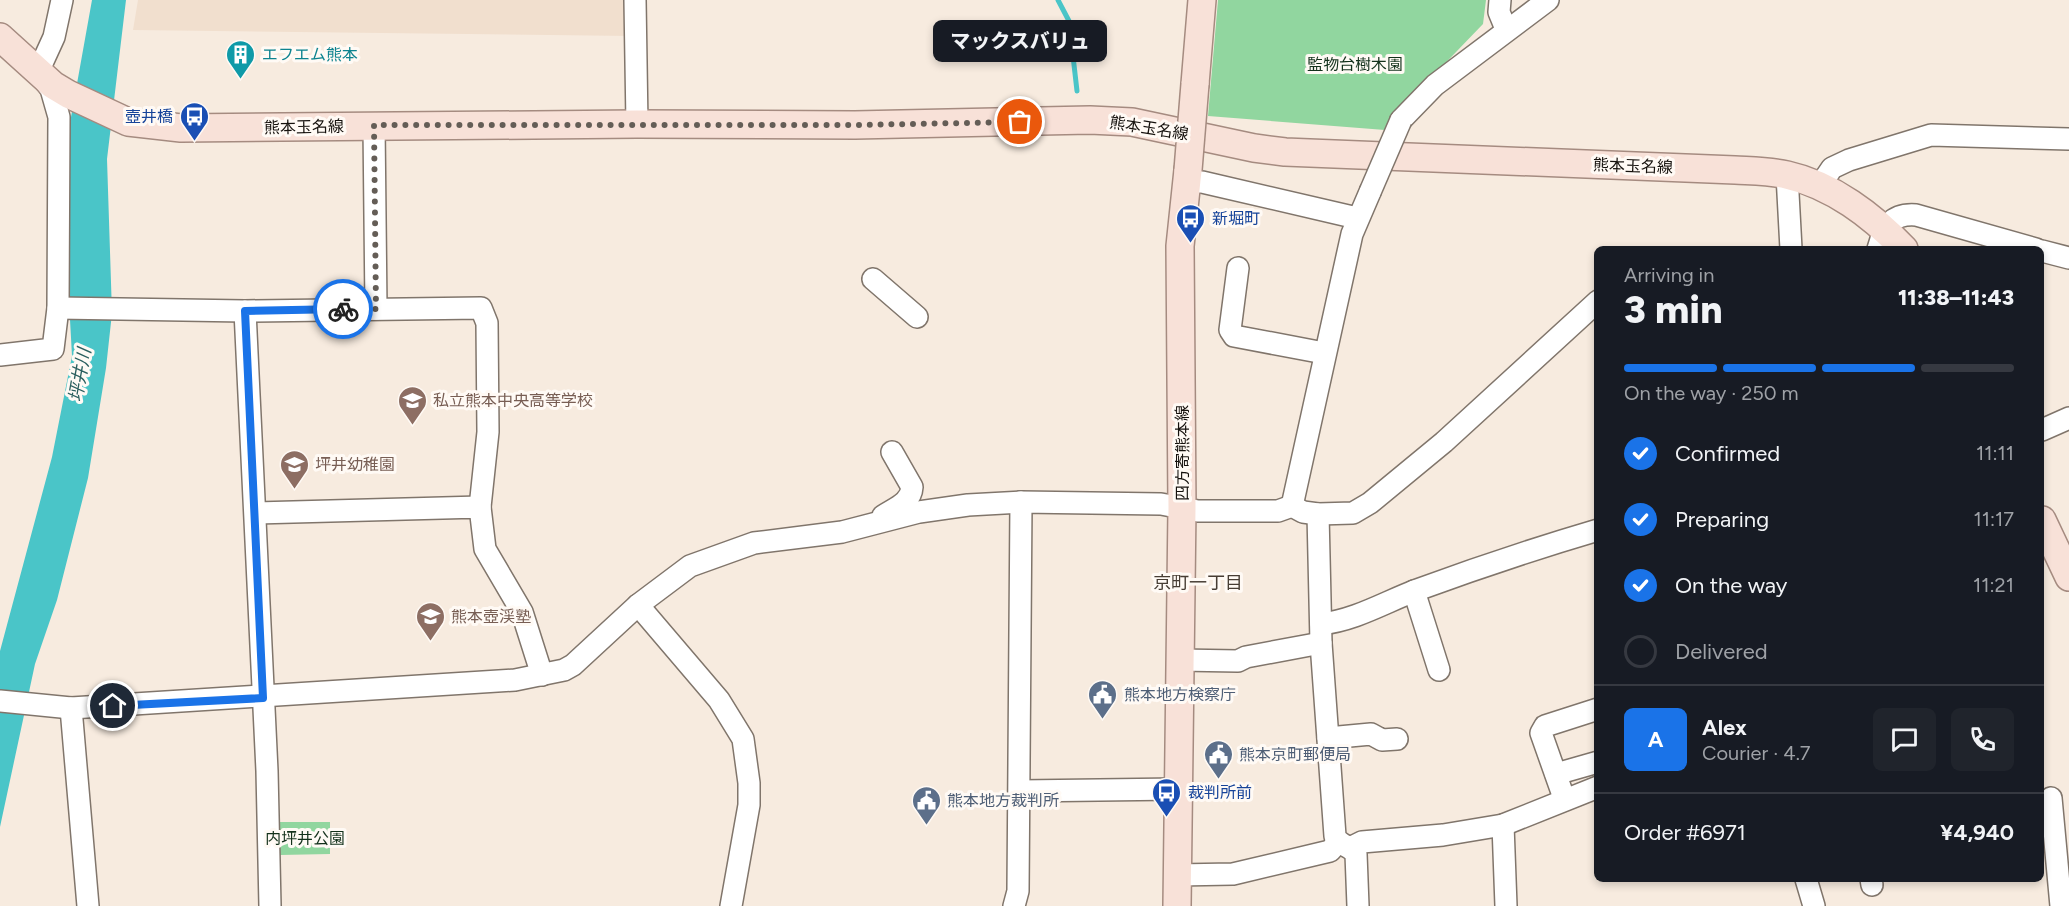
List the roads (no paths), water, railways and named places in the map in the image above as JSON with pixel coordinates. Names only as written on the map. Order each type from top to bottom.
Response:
[{"type":"main road","name":"四方寄熊本線","points":[[1177,906],[1182,508],[1180,246],[1202,0]]},
{"type":"main road","name":"熊本玉名線","points":[[0,37],[38,72],[68,94],[128,122],[181,128],[1132,122],[1254,148],[1285,152],[1735,170],[1787,175],[1819,187],[1851,203],[1881,238],[1898,246]]},
{"type":"main road","points":[[2044,524],[2069,577]]},
{"type":"street","points":[[0,355],[53,349],[62,308],[59,117],[51,89],[38,72],[54,37],[62,0]]},
{"type":"street","points":[[635,0],[637,124]]},
{"type":"street","points":[[1500,0],[1499,12],[1506,29]]},
{"type":"street","points":[[1292,506],[1324,353],[1357,218],[1401,120],[1435,85],[1506,29],[1548,0]]},
{"type":"street","points":[[374,125],[376,309]]},
{"type":"street","points":[[1819,187],[1832,168],[1849,160],[1931,135],[2069,139]]},
{"type":"street","points":[[1787,175],[1791,246]]},
{"type":"street","points":[[1187,176],[1202,182],[1357,218]]},
{"type":"street","points":[[1881,238],[1903,214],[1916,215],[2025,246]]},
{"type":"street","points":[[2044,252],[2069,258]]},
{"type":"street","points":[[1238,268],[1230,330],[1234,336],[1324,353]]},
{"type":"street","points":[[873,279],[917,317]]},
{"type":"street","points":[[0,701],[71,708],[263,698],[515,680],[542,675],[564,670],[573,664],[638,605],[690,566],[754,543],[842,532],[919,512],[1021,502],[1161,504],[1198,511],[1278,511],[1292,506],[1303,512],[1318,514],[1353,513],[1370,503],[1443,442],[1594,305]]},
{"type":"street","points":[[62,308],[245,311],[481,308],[488,323],[488,432],[480,507],[485,549],[522,612],[542,675]]},
{"type":"street","points":[[245,311],[256,513],[270,906]]},
{"type":"street","points":[[2044,429],[2069,418]]},
{"type":"street","points":[[884,522],[883,516],[908,500],[912,492],[912,487],[892,452]]},
{"type":"street","points":[[1014,906],[1018,891],[1020,791],[1021,502]]},
{"type":"street","points":[[256,513],[480,507]]},
{"type":"street","points":[[1318,514],[1321,633],[1335,836],[1356,854],[1358,906]]},
{"type":"street","points":[[1179,660],[1238,661],[1321,633],[1414,591],[1527,551],[1594,531]]},
{"type":"street","points":[[1414,591],[1440,670]]},
{"type":"street","points":[[638,605],[719,700],[743,739],[749,783],[749,805],[736,863],[731,906]]},
{"type":"street","points":[[71,708],[88,906]]},
{"type":"street","points":[[1564,798],[1541,733],[1545,726],[1594,710]]},
{"type":"street","points":[[1328,738],[1371,734],[1382,740],[1396,739]]},
{"type":"street","points":[[1556,774],[1594,763]]},
{"type":"street","points":[[1177,875],[1233,874],[1330,851],[1345,844],[1443,835],[1503,825],[1525,818],[1564,798],[1594,788]]},
{"type":"street","points":[[1020,791],[1178,789]]},
{"type":"street","points":[[2051,798],[2049,865],[2061,906]]},
{"type":"street","points":[[1503,825],[1506,906]]},
{"type":"street","points":[[1807,882],[1814,906]]},
{"type":"water","name":"坪井川","points":[[92,0],[126,0],[107,159],[112,313],[106,368],[88,478],[57,600],[35,664],[0,827],[0,651],[52,457],[72,356],[65,228],[66,145]]},
{"type":"waterway","points":[[1058,0],[1069,21],[1077,91]]},
{"type":"place","name":"エフエム熊本","points":[[241,80]]},
{"type":"place","name":"マックスバリュ","points":[[1020,122]]},
{"type":"place","name":"壺井橋","points":[[194,142]]},
{"type":"place","name":"新堀町","points":[[1191,244]]},
{"type":"place","name":"私立熊本中央高等学校","points":[[412,426]]},
{"type":"place","name":"坪井幼稚園","points":[[294,490]]},
{"type":"place","name":"熊本壺渓塾","points":[[430,642]]},
{"type":"place","name":"熊本地方検察庁","points":[[1103,720]]},
{"type":"place","name":"熊本京町郵便局","points":[[1218,780]]},
{"type":"place","name":"裁判所前","points":[[1167,818]]},
{"type":"place","name":"熊本地方裁判所","points":[[926,826]]},
{"type":"district","name":"京町一丁目","points":[[1198,583]]},
{"type":"park label","name":"監物台樹木園","points":[[1355,64]]},
{"type":"park label","name":"内坪井公園","points":[[305,838]]}]
